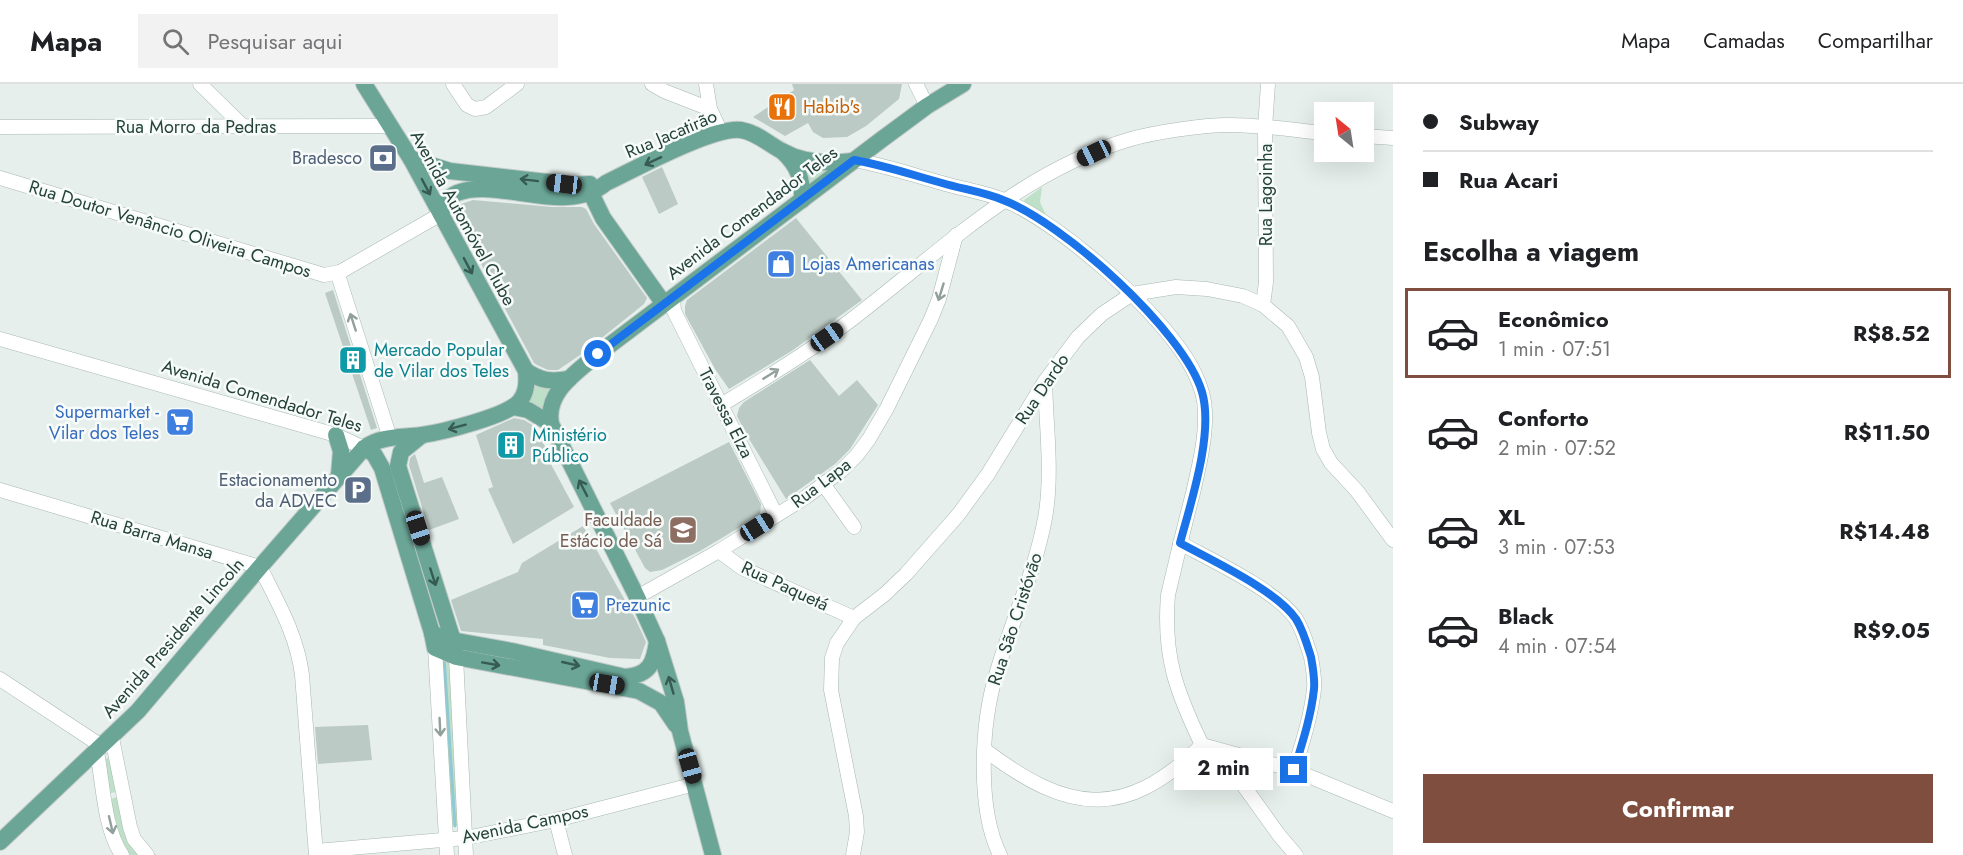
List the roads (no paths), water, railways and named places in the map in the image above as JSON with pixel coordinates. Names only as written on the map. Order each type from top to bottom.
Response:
[{"type":"main road","name":"Avenida Automóvel Clube","points":[[364,84],[411,159],[526,371]]},
{"type":"main road","name":"Avenida Comendador Teles","points":[[551,424],[551,404],[569,379],[598,354],[670,304],[802,200],[927,106],[963,84]]},
{"type":"main road","name":"Rua Jacatirão","points":[[470,191],[559,197],[596,186],[698,140],[735,130],[750,132],[783,152],[828,164],[854,160]]},
{"type":"main road","points":[[783,152],[792,161],[801,179],[802,200]]},
{"type":"main road","name":"Rua Jacatirão","points":[[411,159],[433,167],[468,173],[596,186]]},
{"type":"main road","points":[[441,214],[446,202],[452,196],[470,191],[468,173]]},
{"type":"main road","points":[[596,186],[612,216],[670,304]]},
{"type":"main road","points":[[513,407],[525,392],[526,371],[542,380],[569,379]]},
{"type":"main road","name":"Avenida Comendador Teles","points":[[364,448],[377,440],[422,435],[467,424],[513,407]]},
{"type":"main road","points":[[513,407],[528,410],[551,424],[657,640],[676,702],[680,731],[713,855]]},
{"type":"main road","points":[[336,435],[341,451],[339,475]]},
{"type":"main road","points":[[422,435],[401,452],[398,466],[455,649]]},
{"type":"main road","points":[[364,448],[374,454],[380,464],[434,640],[455,649],[639,691],[661,702],[680,731]]},
{"type":"main road","name":"Avenida Presidente Lincoln","points":[[0,842],[104,746],[160,687],[260,567],[364,448]]},
{"type":"main road","points":[[455,649],[512,651],[626,677],[635,676],[648,668],[654,658],[657,640]]},
{"type":"street","points":[[200,84],[244,127]]},
{"type":"street","points":[[453,84],[467,105],[475,109],[486,107],[517,84]]},
{"type":"street","points":[[652,84],[710,109]]},
{"type":"street","points":[[706,84],[710,109],[721,132]]},
{"type":"street","points":[[916,84],[927,106]]},
{"type":"street","name":"Rua Lagoinha","points":[[1263,305],[1266,282],[1265,128],[1268,84]]},
{"type":"street","points":[[721,405],[794,360],[843,326],[1003,200],[1047,175],[1094,153],[1131,139],[1201,127],[1229,125],[1314,132]]},
{"type":"street","name":"Rua Morro da Pedras","points":[[0,127],[391,126]]},
{"type":"street","points":[[1374,137],[1393,138]]},
{"type":"street","points":[[854,160],[1003,200],[1029,213],[1055,231],[1132,294],[1164,329],[1194,372],[1202,393],[1205,411],[1204,436],[1200,463],[1168,595],[1167,647],[1172,672],[1183,705],[1202,746]]},
{"type":"street","name":"Rua Doutor Venâncio Oliveira Campos","points":[[0,178],[309,272],[327,275],[340,272]]},
{"type":"street","points":[[390,438],[339,278],[340,272],[441,214]]},
{"type":"street","name":"Rua Lapa","points":[[637,597],[719,551],[824,485],[857,455],[870,439],[931,319],[939,299],[956,235]]},
{"type":"street","name":"Rua Dardo","points":[[853,855],[856,832],[855,816],[832,697],[832,658],[837,643],[854,618],[899,581],[952,522],[988,474],[1045,381],[1078,337],[1102,314],[1132,294],[1176,287],[1207,289],[1243,296],[1263,305],[1288,326],[1306,357],[1312,377],[1323,449],[1331,463],[1357,491],[1393,540]]},
{"type":"street","name":"Travessa Elza","points":[[670,304],[776,515]]},
{"type":"street","name":"Avenida Comendador Teles","points":[[0,339],[336,435],[364,448]]},
{"type":"street","name":"Rua São Cristóvão","points":[[1000,855],[989,824],[985,802],[988,711],[995,676],[1027,586],[1045,515],[1048,471],[1045,381]]},
{"type":"street","points":[[824,485],[854,528]]},
{"type":"street","name":"Rua Barra Mansa","points":[[0,490],[260,567]]},
{"type":"street","points":[[1180,543],[1234,572],[1277,600],[1296,618],[1307,642],[1313,668],[1314,688],[1306,730],[1294,770]]},
{"type":"street","name":"Rua Paquetá","points":[[719,551],[742,568],[854,618]]},
{"type":"street","points":[[260,567],[287,620],[297,646],[302,675],[316,853]]},
{"type":"street","points":[[434,640],[447,855]]},
{"type":"street","points":[[455,649],[466,855]]},
{"type":"street","points":[[0,679],[104,746],[123,794],[134,839],[147,855]]},
{"type":"street","points":[[104,746],[105,800],[115,842],[122,855]]},
{"type":"street","points":[[985,750],[1005,765],[1037,783],[1071,798],[1090,801],[1113,799],[1145,789],[1168,775],[1202,746]]},
{"type":"street","points":[[1202,746],[1294,770],[1393,811]]},
{"type":"street","points":[[1218,750],[1296,855]]},
{"type":"street","name":"Avenida Campos","points":[[316,853],[465,838],[556,820],[695,784]]},
{"type":"street","points":[[105,800],[123,794]]},
{"type":"street","points":[[556,820],[565,855]]},
{"type":"waterway","points":[[444,657],[455,826]]},
{"type":"place","name":"Habib's","points":[[782,107]]},
{"type":"place","name":"Bradesco","points":[[383,158]]},
{"type":"place","name":"Lojas Americanas","points":[[781,264]]},
{"type":"place","name":"Mercado Popular de Vilar dos Teles","points":[[353,360]]},
{"type":"place","name":"Supermarket - Vilar dos Teles","points":[[180,422]]},
{"type":"place","name":"Ministério Público","points":[[511,445]]},
{"type":"place","name":"Estacionamento da ADVEC","points":[[358,490]]},
{"type":"place","name":"Faculdade Estácio de Sá","points":[[683,530]]},
{"type":"place","name":"Prezunic","points":[[585,605]]}]
